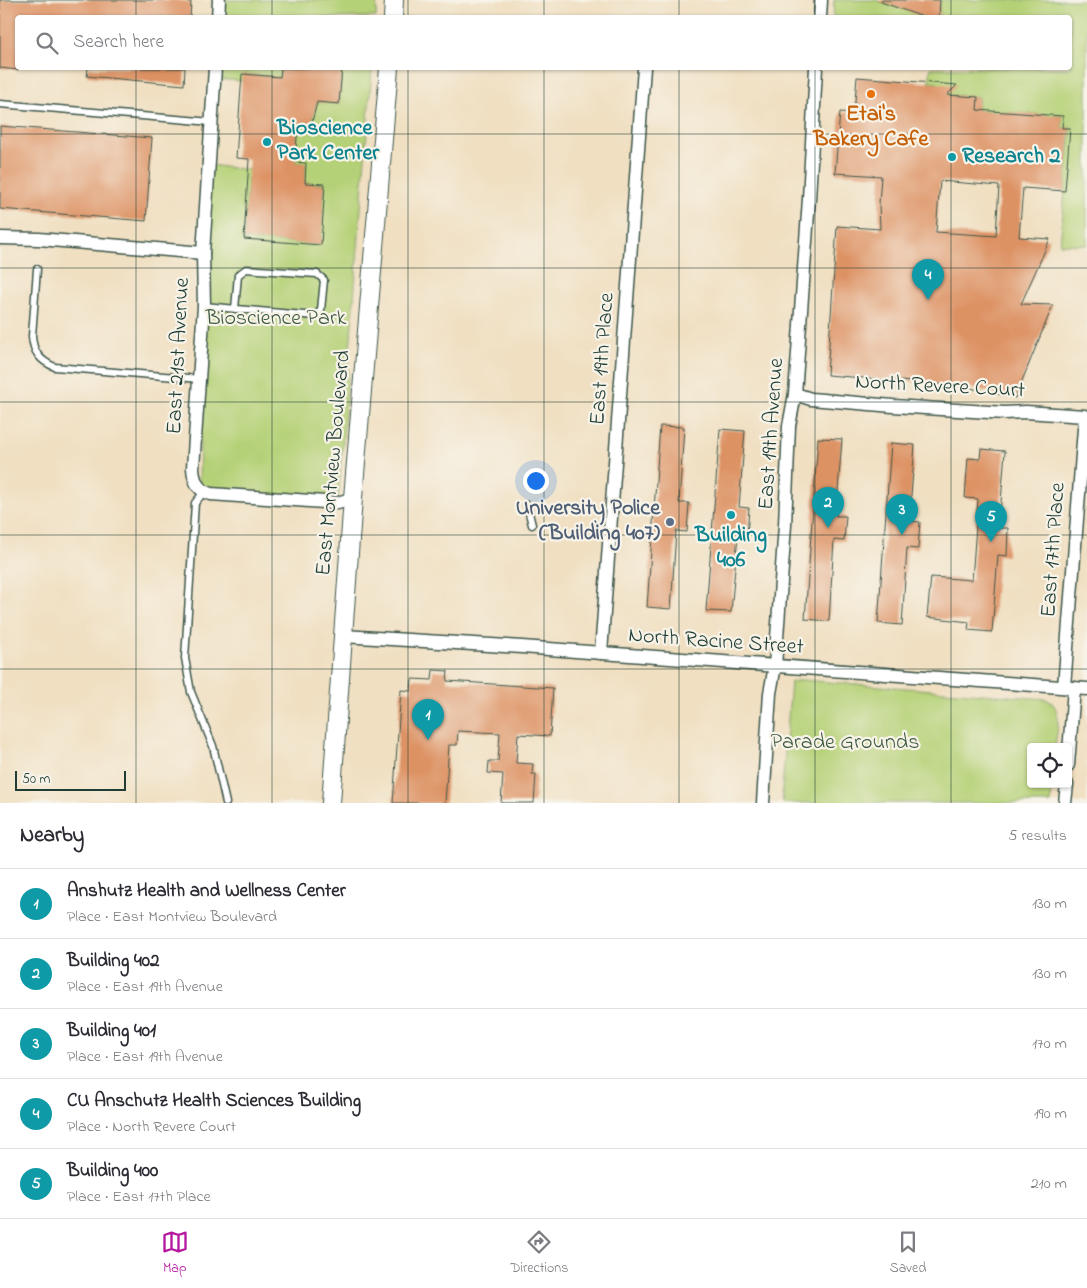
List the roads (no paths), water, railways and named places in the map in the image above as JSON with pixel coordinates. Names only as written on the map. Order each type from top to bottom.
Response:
[{"type":"street","points":[[218,15],[219,0]]},
{"type":"street","points":[[393,15],[394,0]]},
{"type":"street","points":[[820,15],[821,0]]},
{"type":"street","name":"East 21st Avenue","points":[[204,492],[195,482],[193,468],[200,379],[204,306],[203,253],[215,70]]},
{"type":"street","name":"East Montview Boulevard","points":[[331,803],[353,498],[390,70]]},
{"type":"street","name":"East 19th Place","points":[[601,653],[644,70]]},
{"type":"street","name":"East 19th Avenue","points":[[763,803],[770,693],[775,666],[785,525],[789,426],[795,394],[810,199],[816,70]]},
{"type":"street","points":[[0,238],[39,239],[203,253]]},
{"type":"street","name":"North Revere Court","points":[[795,394],[811,399],[884,405],[1085,416]]},
{"type":"street","name":"East 17th Place","points":[[1070,743],[1075,688],[1085,416]]},
{"type":"street","points":[[204,492],[338,504],[353,498]]},
{"type":"street","name":"North Racine Street","points":[[343,636],[522,646],[1075,688]]},
{"type":"street","points":[[1065,803],[1067,788]]},
{"type":"lane","points":[[0,104],[212,122]]},
{"type":"lane","points":[[37,269],[32,336],[33,345],[40,359],[55,367],[200,379]]},
{"type":"lane","points":[[204,306],[235,309],[315,316],[321,310],[324,280],[317,274],[246,270],[238,274],[235,309]]},
{"type":"lane","points":[[204,492],[195,503],[185,658],[191,692],[214,746],[226,803]]},
{"type":"lane","points":[[527,505],[532,525]]},
{"type":"place","name":"Etai's Bakery Cafe","points":[[871,94]]},
{"type":"place","name":"Bioscience Park Center","points":[[267,142]]},
{"type":"place","name":"Research 2","points":[[952,157]]},
{"type":"place","name":"CU Anschutz Health Sciences Building","points":[[928,300]]},
{"type":"place","name":"Building 406","points":[[731,515]]},
{"type":"place","name":"University Police (Building 407)","points":[[670,522]]},
{"type":"place","name":"Building 402","points":[[828,528]]},
{"type":"place","name":"Building 401","points":[[902,535]]},
{"type":"place","name":"Building 400","points":[[991,542]]},
{"type":"place","name":"Anshutz Health and Wellness Center","points":[[428,740]]},
{"type":"park label","name":"Bioscience Park","points":[[276,319]]},
{"type":"park label","name":"Parade Grounds","points":[[845,743]]}]
